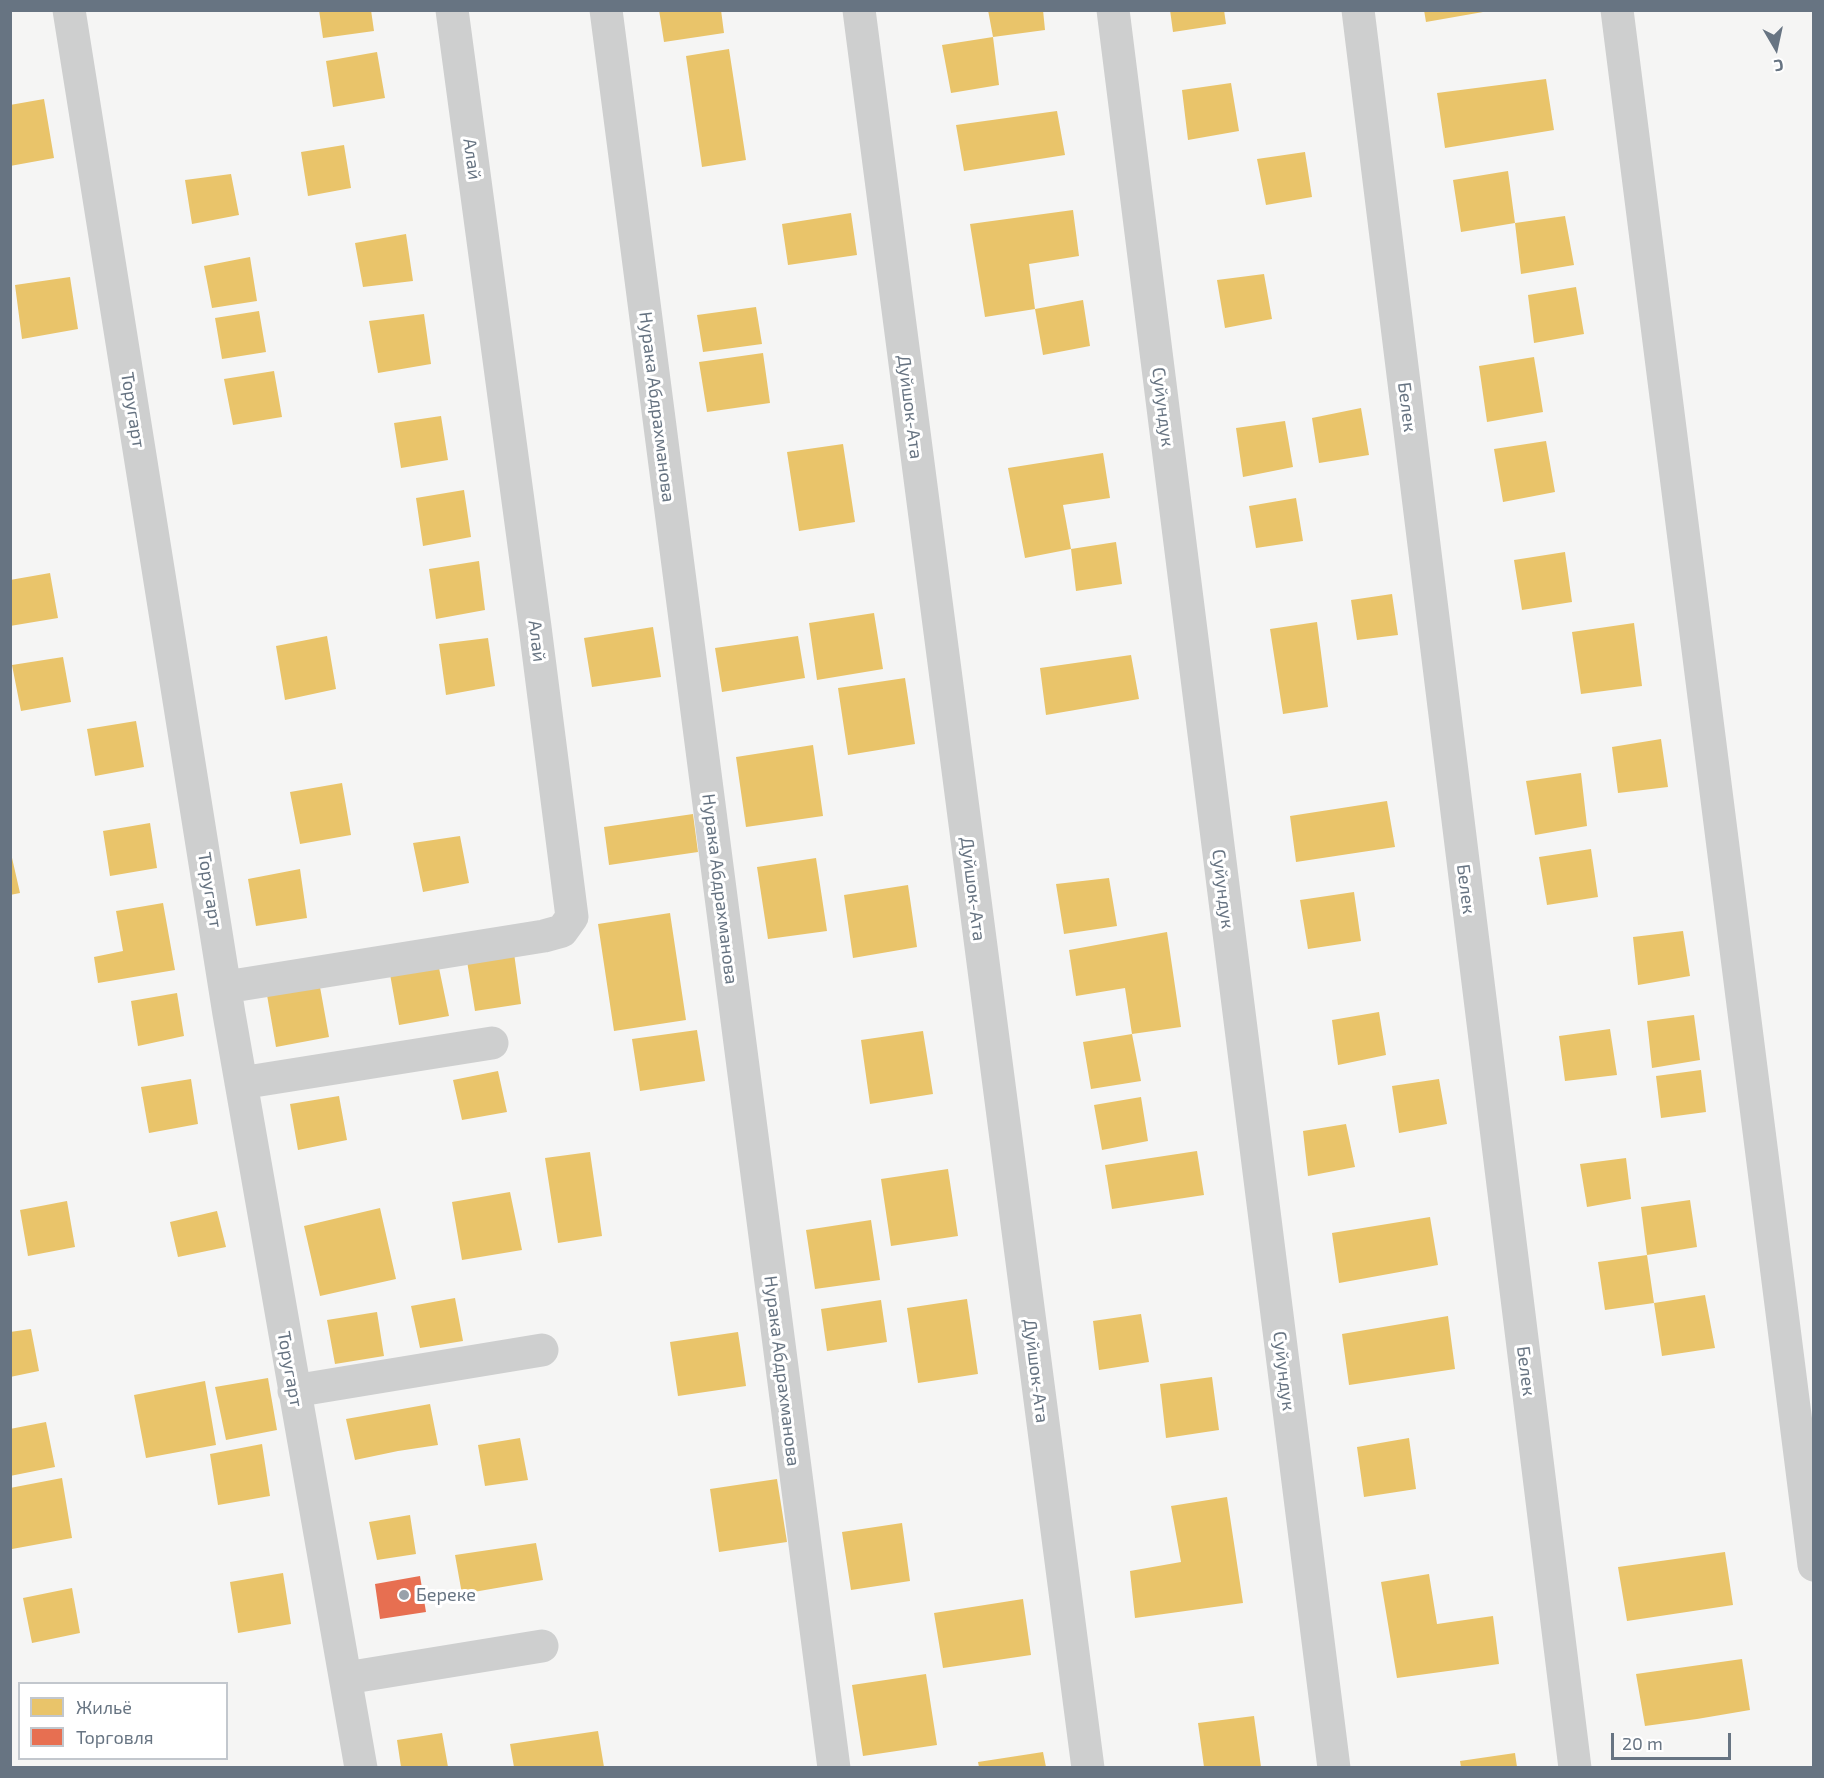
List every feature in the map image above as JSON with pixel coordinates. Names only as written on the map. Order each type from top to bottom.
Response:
[{"type":"street","name":"Торугарт","points":[[69,10],[241,1083],[361,1767]]},
{"type":"street","name":"Алай","points":[[226,987],[544,936],[562,931],[572,917],[452,10]]},
{"type":"street","name":"Нурака Абдрахманова","points":[[606,10],[834,1767]]},
{"type":"street","name":"Дуйшок-Ата","points":[[859,10],[1088,1767]]},
{"type":"street","name":"Суйундук","points":[[1113,10],[1334,1767]]},
{"type":"street","name":"Белек","points":[[1358,10],[1575,1767]]},
{"type":"street","points":[[1617,10],[1814,1565]]},
{"type":"street","points":[[241,1083],[492,1042]]},
{"type":"street","points":[[294,1391],[542,1350]]},
{"type":"street","points":[[346,1678],[542,1646]]},
{"type":"building: Жильё","points":[[319,10],[371,10],[374,31],[323,38]]},
{"type":"building: Жильё","points":[[659,10],[721,10],[724,33],[664,42]]},
{"type":"building: Жильё","points":[[988,10],[1043,10],[1045,30],[993,37]]},
{"type":"building: Жильё","points":[[1170,10],[1224,10],[1226,24],[1173,32]]},
{"type":"building: Жильё","points":[[1424,10],[1483,10],[1483,12],[1426,22]]},
{"type":"building: Жильё","points":[[993,37],[999,85],[951,93],[942,45]]},
{"type":"building: Жильё","points":[[729,49],[746,160],[702,167],[686,56]]},
{"type":"building: Жильё","points":[[377,52],[385,98],[333,107],[326,61]]},
{"type":"building: Жильё","points":[[1546,79],[1554,130],[1445,148],[1437,93]]},
{"type":"building: Жильё","points":[[1231,83],[1239,131],[1188,140],[1182,90]]},
{"type":"building: Жильё","points":[[44,99],[54,158],[10,166],[10,105]]},
{"type":"building: Жильё","points":[[1057,111],[1065,155],[964,171],[956,125]]},
{"type":"building: Жильё","points":[[344,145],[351,188],[308,196],[301,152]]},
{"type":"building: Жильё","points":[[1305,152],[1312,197],[1266,205],[1257,159]]},
{"type":"building: Жильё","points":[[1508,171],[1515,223],[1461,232],[1453,180]]},
{"type":"building: Жильё","points":[[231,174],[239,215],[192,224],[185,180]]},
{"type":"building: Жильё","points":[[1073,210],[1079,256],[1029,264],[1035,309],[985,317],[970,224]]},
{"type":"building: Жильё","points":[[851,213],[857,255],[788,265],[782,224]]},
{"type":"building: Жильё","points":[[1565,216],[1574,265],[1521,274],[1515,223]]},
{"type":"building: Жильё","points":[[406,234],[413,281],[363,287],[355,243]]},
{"type":"building: Жильё","points":[[250,257],[257,301],[212,308],[204,266]]},
{"type":"building: Жильё","points":[[1264,274],[1272,319],[1225,328],[1217,280]]},
{"type":"building: Жильё","points":[[70,277],[78,329],[22,339],[15,285]]},
{"type":"building: Жильё","points":[[1576,287],[1584,334],[1534,343],[1528,295]]},
{"type":"building: Жильё","points":[[1083,300],[1090,346],[1043,355],[1035,309]]},
{"type":"building: Жильё","points":[[756,307],[762,344],[703,352],[697,315]]},
{"type":"building: Жильё","points":[[259,311],[266,352],[222,359],[215,318]]},
{"type":"building: Жильё","points":[[424,314],[431,364],[378,373],[369,321]]},
{"type":"building: Жильё","points":[[763,353],[770,403],[707,412],[699,362]]},
{"type":"building: Жильё","points":[[1534,357],[1543,412],[1487,422],[1479,366]]},
{"type":"building: Жильё","points":[[274,371],[282,417],[233,425],[224,379]]},
{"type":"building: Жильё","points":[[1361,408],[1369,455],[1319,463],[1312,418]]},
{"type":"building: Жильё","points":[[441,416],[448,460],[401,468],[394,423]]},
{"type":"building: Жильё","points":[[1285,421],[1293,467],[1243,477],[1236,428]]},
{"type":"building: Жильё","points":[[1546,441],[1555,492],[1503,502],[1494,449]]},
{"type":"building: Жильё","points":[[843,444],[855,522],[799,531],[787,452]]},
{"type":"building: Жильё","points":[[1103,453],[1110,498],[1063,505],[1071,549],[1025,558],[1008,468]]},
{"type":"building: Жильё","points":[[464,490],[471,537],[423,546],[416,498]]},
{"type":"building: Жильё","points":[[1296,498],[1303,541],[1256,548],[1249,506]]},
{"type":"building: Жильё","points":[[1116,542],[1122,584],[1076,591],[1071,549]]},
{"type":"building: Жильё","points":[[1565,552],[1572,602],[1522,610],[1514,560]]},
{"type":"building: Жильё","points":[[479,561],[485,610],[436,619],[429,569]]},
{"type":"building: Жильё","points":[[50,573],[58,618],[10,626],[10,580]]},
{"type":"building: Жильё","points":[[1392,594],[1398,635],[1357,640],[1351,600]]},
{"type":"building: Жильё","points":[[874,613],[883,669],[817,680],[809,623]]},
{"type":"building: Жильё","points":[[1317,622],[1328,707],[1283,714],[1270,629]]},
{"type":"building: Жильё","points":[[1634,623],[1642,686],[1581,694],[1572,632]]},
{"type":"building: Жильё","points":[[653,627],[661,677],[592,687],[584,638]]},
{"type":"building: Жильё","points":[[327,636],[336,689],[285,700],[276,646]]},
{"type":"building: Жильё","points":[[798,636],[805,678],[722,692],[715,648]]},
{"type":"building: Жильё","points":[[488,638],[495,686],[446,695],[439,644]]},
{"type":"building: Жильё","points":[[1131,655],[1139,699],[1046,715],[1040,668]]},
{"type":"building: Жильё","points":[[63,657],[71,702],[21,711],[12,665]]},
{"type":"building: Жильё","points":[[905,678],[915,744],[848,755],[838,688]]},
{"type":"building: Жильё","points":[[136,721],[144,767],[95,776],[87,729]]},
{"type":"building: Жильё","points":[[1661,739],[1668,787],[1618,793],[1612,747]]},
{"type":"building: Жильё","points":[[813,745],[823,816],[746,827],[736,757]]},
{"type":"building: Жильё","points":[[1581,773],[1587,826],[1535,835],[1526,781]]},
{"type":"building: Жильё","points":[[342,783],[351,835],[300,844],[290,792]]},
{"type":"building: Жильё","points":[[1387,801],[1395,847],[1296,862],[1290,816]]},
{"type":"building: Жильё","points":[[693,814],[698,852],[609,865],[604,827]]},
{"type":"building: Жильё","points":[[150,823],[157,868],[110,876],[103,831]]},
{"type":"building: Жильё","points":[[460,836],[469,883],[423,892],[413,843]]},
{"type":"building: Жильё","points":[[10,849],[20,893],[10,895]]},
{"type":"building: Жильё","points":[[1591,849],[1598,897],[1547,905],[1539,857]]},
{"type":"building: Жильё","points":[[816,858],[827,931],[768,939],[757,867]]},
{"type":"building: Жильё","points":[[300,869],[307,918],[256,926],[248,879]]},
{"type":"building: Жильё","points":[[1109,878],[1117,926],[1064,934],[1056,884]]},
{"type":"building: Жильё","points":[[908,885],[917,947],[853,958],[844,895]]},
{"type":"building: Жильё","points":[[1354,892],[1361,941],[1308,949],[1300,900]]},
{"type":"building: Жильё","points":[[163,903],[175,970],[98,983],[94,957],[123,951],[116,911]]},
{"type":"building: Жильё","points":[[670,913],[686,1020],[614,1031],[598,924]]},
{"type":"building: Жильё","points":[[1683,931],[1690,976],[1638,985],[1633,937]]},
{"type":"building: Жильё","points":[[1167,932],[1181,1027],[1132,1034],[1125,988],[1076,996],[1069,950]]},
{"type":"building: Жильё","points":[[514,953],[521,1004],[475,1011],[467,961]]},
{"type":"building: Жильё","points":[[439,968],[449,1016],[399,1025],[390,974]]},
{"type":"building: Жильё","points":[[320,987],[329,1037],[276,1047],[267,995]]},
{"type":"building: Жильё","points":[[177,993],[184,1036],[138,1046],[131,1001]]},
{"type":"building: Жильё","points":[[1379,1012],[1386,1055],[1338,1065],[1332,1020]]},
{"type":"building: Жильё","points":[[1694,1015],[1700,1060],[1652,1068],[1647,1021]]},
{"type":"building: Жильё","points":[[1610,1029],[1617,1075],[1565,1081],[1559,1036]]},
{"type":"building: Жильё","points":[[697,1030],[705,1081],[640,1091],[632,1039]]},
{"type":"building: Жильё","points":[[923,1031],[933,1094],[870,1104],[861,1040]]},
{"type":"building: Жильё","points":[[1132,1034],[1141,1081],[1091,1089],[1083,1042]]},
{"type":"building: Жильё","points":[[1701,1070],[1706,1112],[1661,1118],[1656,1076]]},
{"type":"building: Жильё","points":[[498,1071],[507,1112],[462,1120],[453,1080]]},
{"type":"building: Жильё","points":[[191,1079],[198,1124],[149,1133],[141,1087]]},
{"type":"building: Жильё","points":[[1439,1079],[1447,1124],[1399,1133],[1392,1086]]},
{"type":"building: Жильё","points":[[339,1096],[347,1140],[298,1150],[290,1104]]},
{"type":"building: Жильё","points":[[1141,1097],[1148,1141],[1102,1150],[1094,1105]]},
{"type":"building: Жильё","points":[[1346,1124],[1355,1167],[1308,1176],[1303,1131]]},
{"type":"building: Жильё","points":[[1197,1151],[1204,1195],[1112,1209],[1105,1165]]},
{"type":"building: Жильё","points":[[590,1152],[602,1236],[558,1243],[545,1158]]},
{"type":"building: Жильё","points":[[1626,1158],[1631,1199],[1587,1207],[1580,1164]]},
{"type":"building: Жильё","points":[[948,1169],[958,1236],[891,1246],[881,1179]]},
{"type":"building: Жильё","points":[[510,1192],[522,1250],[462,1260],[452,1202]]},
{"type":"building: Жильё","points":[[1690,1200],[1697,1247],[1647,1255],[1641,1207]]},
{"type":"building: Жильё","points":[[67,1201],[75,1247],[28,1256],[20,1210]]},
{"type":"building: Жильё","points":[[380,1208],[396,1279],[320,1296],[304,1226]]},
{"type":"building: Жильё","points":[[217,1211],[226,1247],[178,1257],[170,1222]]},
{"type":"building: Жильё","points":[[1430,1217],[1438,1265],[1339,1283],[1332,1233]]},
{"type":"building: Жильё","points":[[871,1220],[880,1280],[815,1289],[806,1230]]},
{"type":"building: Жильё","points":[[1647,1255],[1654,1303],[1605,1310],[1598,1262]]},
{"type":"building: Жильё","points":[[1705,1295],[1715,1348],[1662,1356],[1654,1303]]},
{"type":"building: Жильё","points":[[455,1298],[463,1341],[420,1348],[411,1306]]},
{"type":"building: Жильё","points":[[967,1299],[978,1374],[918,1383],[907,1308]]},
{"type":"building: Жильё","points":[[881,1300],[887,1342],[827,1351],[821,1309]]},
{"type":"building: Жильё","points":[[377,1312],[384,1356],[335,1364],[327,1320]]},
{"type":"building: Жильё","points":[[1141,1314],[1149,1362],[1099,1370],[1093,1321]]},
{"type":"building: Жильё","points":[[1448,1316],[1455,1369],[1349,1385],[1342,1334]]},
{"type":"building: Жильё","points":[[31,1329],[39,1371],[10,1377],[10,1332]]},
{"type":"building: Жильё","points":[[738,1332],[746,1386],[678,1396],[670,1342]]},
{"type":"building: Жильё","points":[[1212,1377],[1219,1430],[1166,1438],[1160,1384]]},
{"type":"building: Жильё","points":[[268,1378],[277,1430],[226,1440],[215,1387]]},
{"type":"building: Жильё","points":[[205,1381],[216,1445],[146,1458],[134,1395]]},
{"type":"building: Жильё","points":[[430,1404],[438,1445],[355,1460],[346,1419]]},
{"type":"building: Жильё","points":[[46,1422],[55,1467],[10,1476],[10,1429]]},
{"type":"building: Жильё","points":[[520,1438],[528,1480],[485,1486],[478,1445]]},
{"type":"building: Жильё","points":[[1409,1438],[1416,1489],[1364,1497],[1357,1447]]},
{"type":"building: Жильё","points":[[262,1444],[270,1496],[218,1505],[210,1454]]},
{"type":"building: Жильё","points":[[62,1478],[72,1538],[12,1549],[10,1488]]},
{"type":"building: Жильё","points":[[777,1479],[787,1542],[719,1552],[710,1489]]},
{"type":"building: Жильё","points":[[1227,1497],[1243,1603],[1135,1618],[1130,1571],[1181,1562],[1171,1506]]},
{"type":"building: Жильё","points":[[410,1515],[416,1554],[377,1560],[369,1522]]},
{"type":"building: Жильё","points":[[902,1523],[910,1581],[851,1590],[842,1532]]},
{"type":"building: Жильё","points":[[536,1543],[543,1580],[462,1594],[455,1555]]},
{"type":"building: Жильё","points":[[1725,1552],[1733,1605],[1627,1621],[1618,1567]]},
{"type":"building: Жильё","points":[[283,1573],[291,1624],[238,1633],[230,1582]]},
{"type":"building: Жильё","points":[[1429,1574],[1437,1624],[1493,1616],[1499,1664],[1397,1678],[1381,1582]]},
{"type":"building: Жильё","points":[[72,1588],[80,1633],[32,1643],[23,1598]]},
{"type":"building: Жильё","points":[[1023,1599],[1031,1655],[943,1668],[934,1613]]},
{"type":"building: Жильё","points":[[1742,1659],[1750,1710],[1645,1726],[1636,1674]]},
{"type":"building: Жильё","points":[[926,1674],[937,1745],[863,1756],[852,1685]]},
{"type":"building: Жильё","points":[[1254,1716],[1261,1767],[1204,1767],[1198,1723]]},
{"type":"building: Жильё","points":[[598,1731],[604,1767],[514,1767],[510,1744]]},
{"type":"building: Жильё","points":[[442,1733],[448,1767],[401,1767],[397,1740]]},
{"type":"building: Жильё","points":[[1043,1752],[1046,1767],[979,1767],[978,1762]]},
{"type":"building: Жильё","points":[[1515,1753],[1517,1767],[1461,1767],[1460,1761]]},
{"type":"building: Торговля","points":[[420,1576],[426,1612],[380,1619],[375,1584]]},
{"type":"place","name":"Береке","points":[[404,1595]]}]
